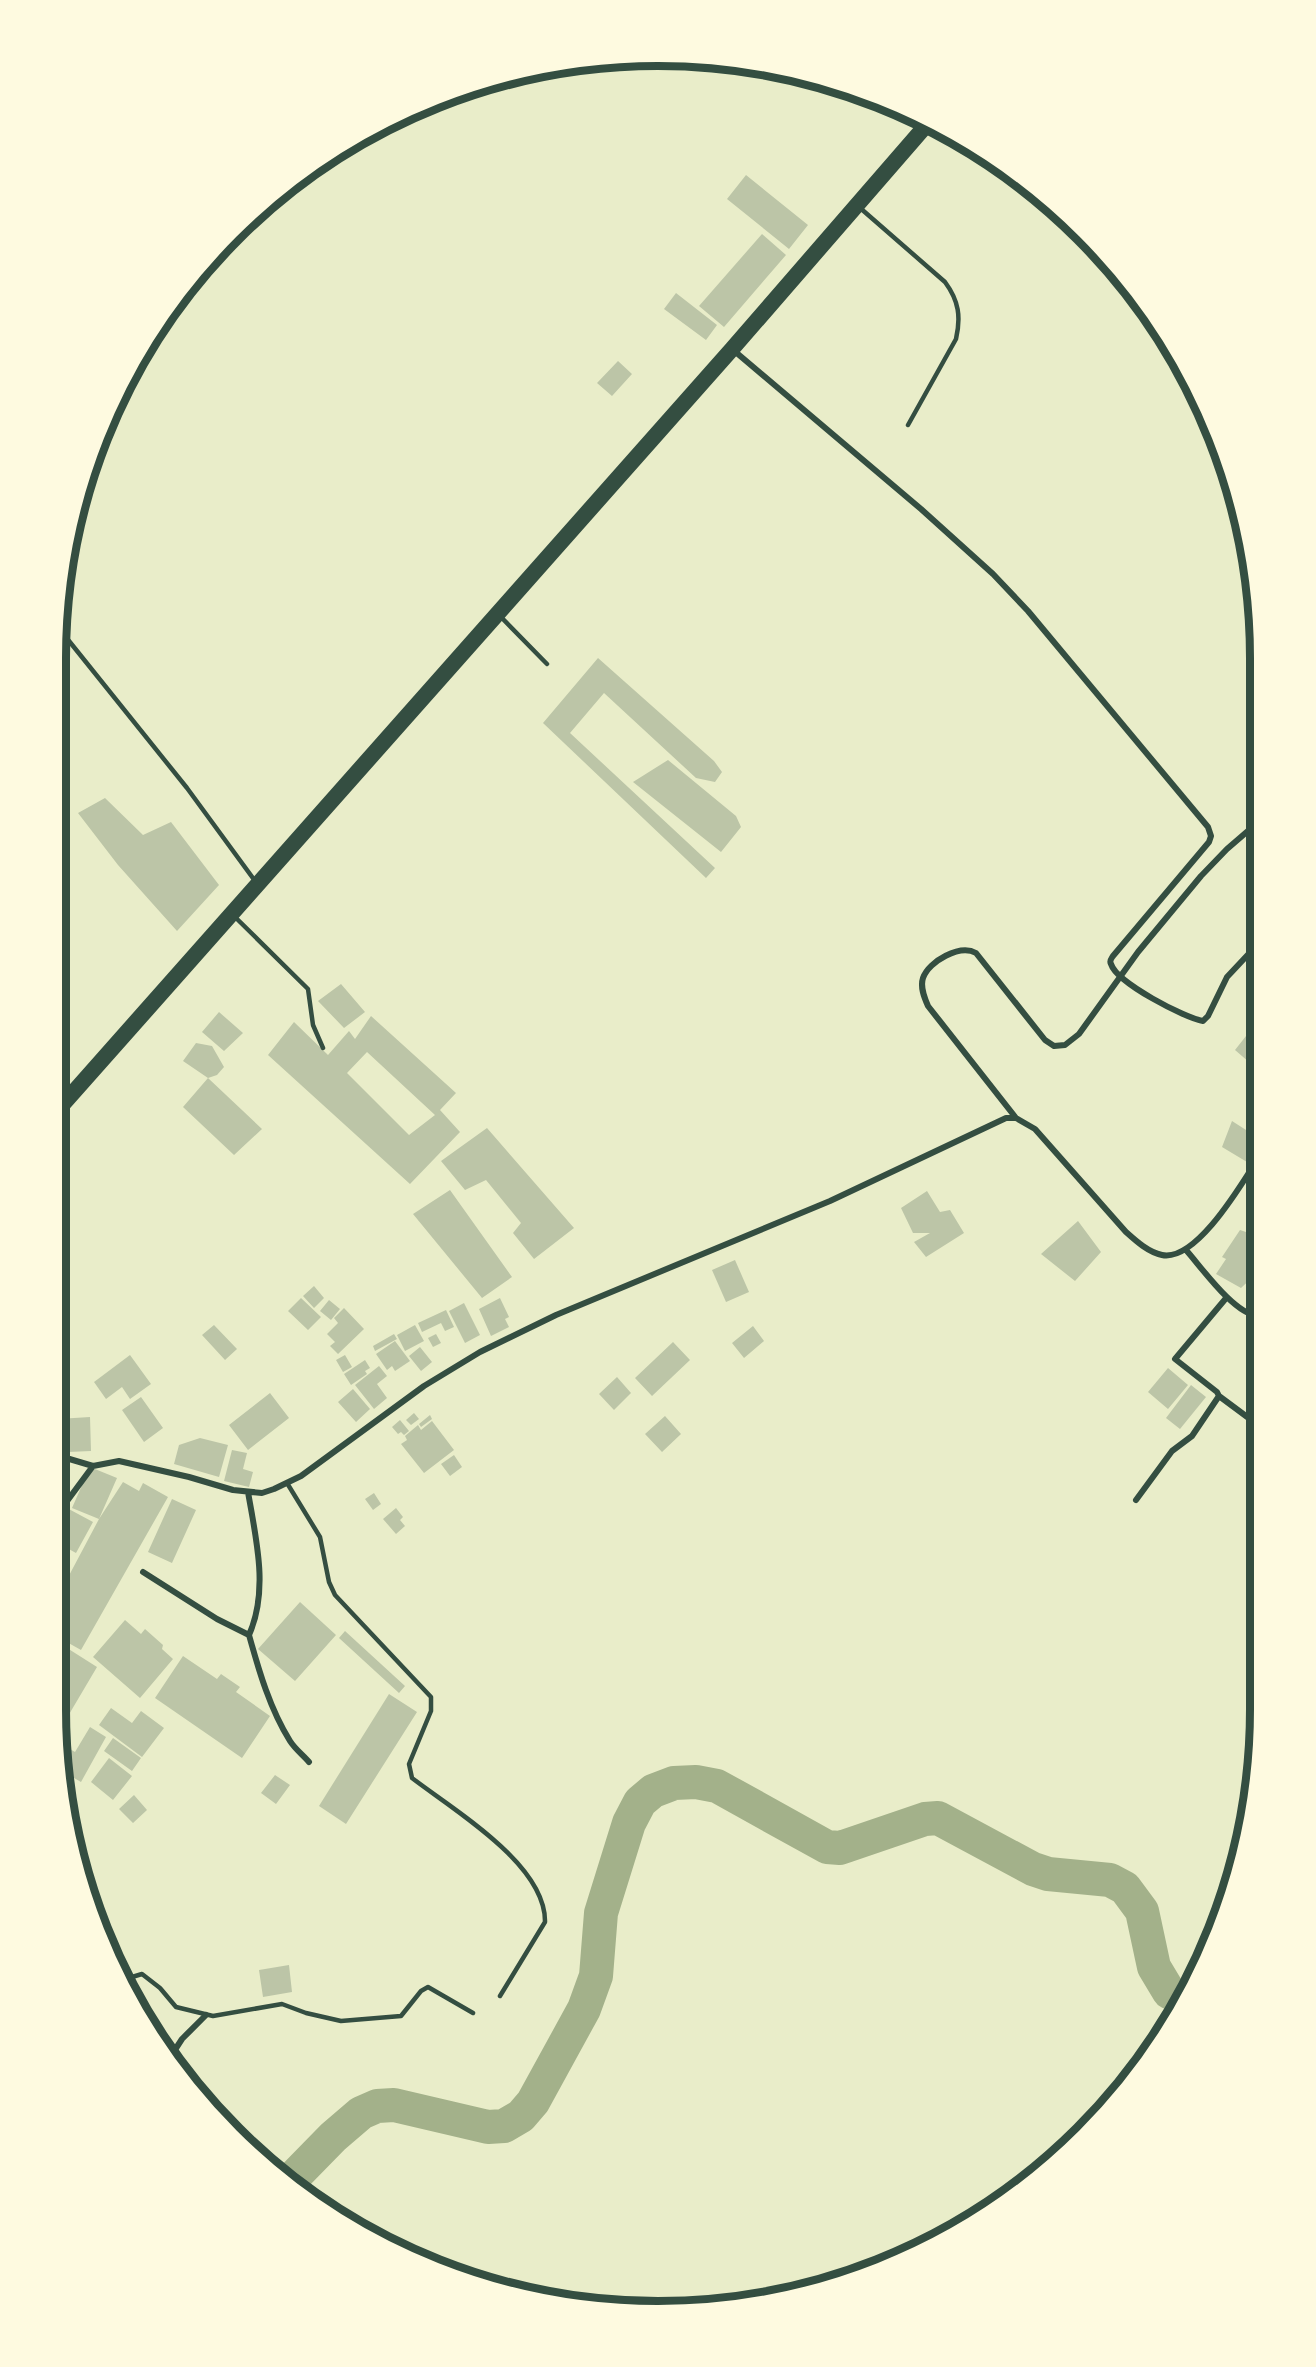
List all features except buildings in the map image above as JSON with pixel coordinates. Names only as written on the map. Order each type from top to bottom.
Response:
[{"type":"highway","points":[[66,1101],[498,615],[923,129]]},
{"type":"street","points":[[732,349],[943,528],[993,574],[1028,611],[1208,826],[1209,842],[1113,956],[1110,961],[1112,966],[1120,975],[1154,999],[1203,1021],[1208,1016],[1227,977],[1250,952]]},
{"type":"street","points":[[1250,829],[1201,876],[1120,975],[1072,1041],[1059,1047],[1046,1040],[976,953],[970,950],[958,951],[937,961],[928,969],[922,986],[928,1006],[1016,1118],[1035,1129],[1126,1232],[1138,1242],[1163,1255],[1186,1250],[1222,1213],[1250,1171]]},
{"type":"street","points":[[66,1458],[93,1466],[119,1461],[248,1492],[262,1493],[301,1476],[424,1386],[490,1347],[556,1315],[830,1201],[997,1121],[1016,1118]]},
{"type":"street","points":[[1186,1250],[1227,1297],[1250,1314]]},
{"type":"street","points":[[1227,1297],[1175,1359],[1250,1419]]},
{"type":"street","points":[[1136,1500],[1172,1451],[1192,1436],[1219,1396]]},
{"type":"street","points":[[66,1502],[93,1466]]},
{"type":"street","points":[[248,1492],[256,1541],[260,1597],[257,1618],[249,1635],[260,1674],[275,1710],[291,1742],[309,1762]]},
{"type":"street","points":[[143,1572],[217,1619],[249,1635]]},
{"type":"street","points":[[175,2050],[182,2039],[206,2015]]},
{"type":"lane","points":[[857,205],[945,282],[954,295],[959,309],[956,339],[908,425]]},
{"type":"lane","points":[[498,615],[547,664]]},
{"type":"lane","points":[[67,638],[187,788],[259,885]]},
{"type":"lane","points":[[231,913],[308,989],[313,1025],[323,1048]]},
{"type":"lane","points":[[286,1483],[317,1529],[329,1582],[335,1595],[431,1697],[431,1711],[409,1764],[412,1778],[493,1838],[520,1865],[539,1897],[545,1922],[500,1996]]},
{"type":"lane","points":[[130,1977],[142,1974],[160,1988],[176,2007],[213,2016],[282,2004],[341,2022],[402,2016],[428,1987],[473,2013]]},
{"type":"waterway","points":[[295,2176],[333,2137],[361,2113],[377,2106],[394,2105],[488,2127],[504,2126],[521,2116],[533,2102],[584,2009],[596,1976],[601,1913],[629,1823],[640,1802],[653,1791],[674,1783],[696,1782],[717,1786],[827,1847],[840,1848],[925,1819],[938,1818],[1033,1869],[1048,1874],[1110,1880],[1125,1888],[1142,1911],[1154,1967],[1169,1992],[1176,1995]]}]
